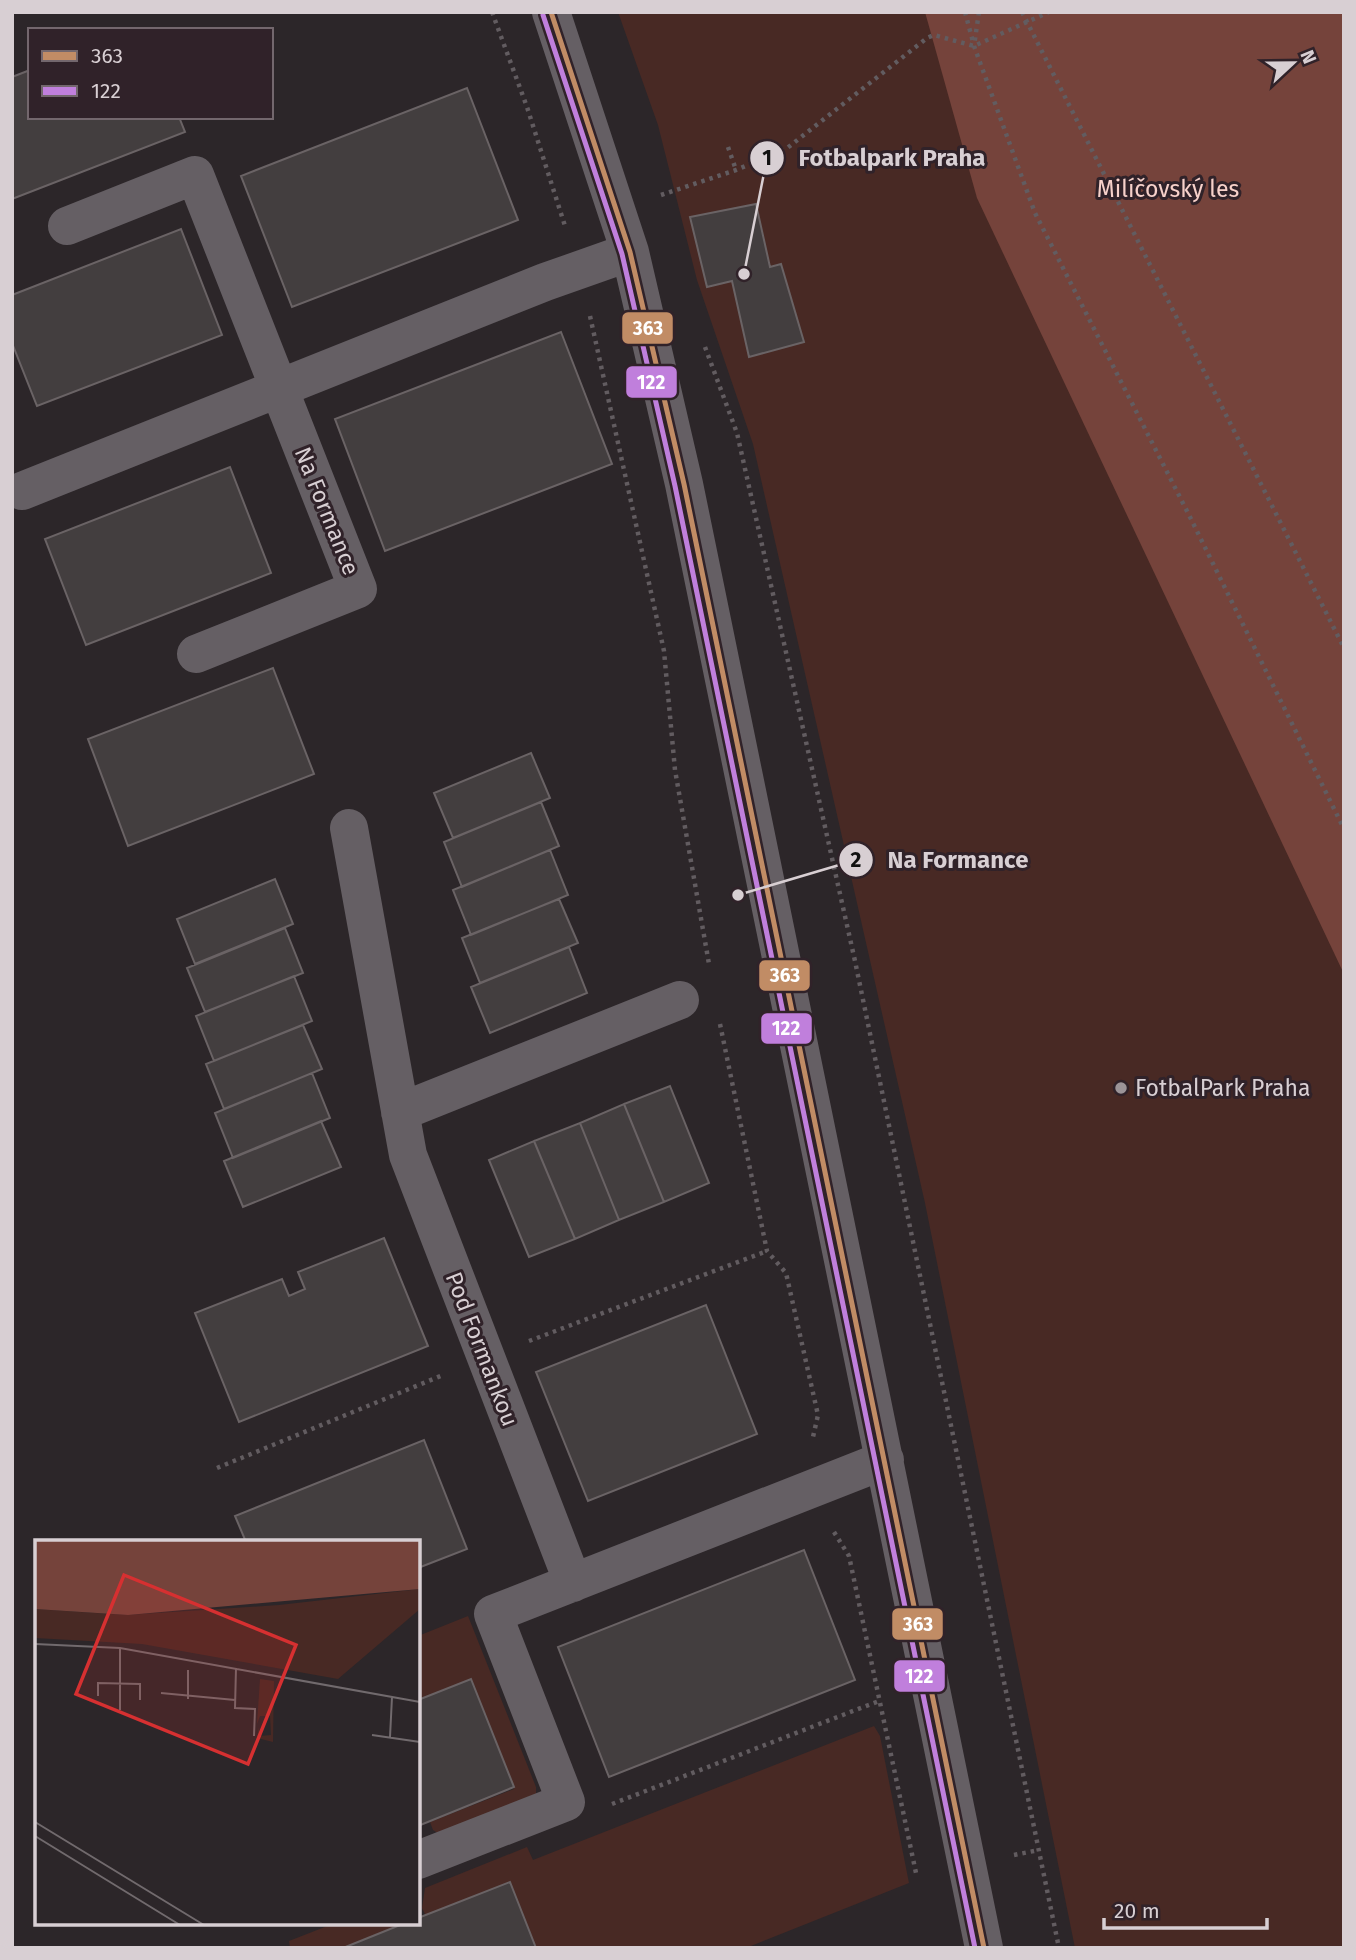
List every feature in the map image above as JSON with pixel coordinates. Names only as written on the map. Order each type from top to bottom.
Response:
[{"type":"street","points":[[551,12],[630,252],[684,484],[984,1948]]},
{"type":"street","name":"Na Formance","points":[[67,226],[195,175],[358,589],[195,654]]},
{"type":"street","points":[[22,491],[278,387],[630,252]]},
{"type":"street","name":"Pod Formankou","points":[[349,828],[408,1155],[573,1583]]},
{"type":"street","points":[[400,1112],[680,1000]]},
{"type":"street","points":[[420,1859],[566,1802],[493,1614],[885,1460]]},
{"type":"path","points":[[492,12],[527,107],[579,270],[664,651],[675,770],[710,970]]},
{"type":"path","points":[[965,12],[974,46],[1035,213],[1189,514],[1344,829]]},
{"type":"path","points":[[974,46],[979,12]]},
{"type":"path","points":[[1022,12],[1344,648]]},
{"type":"path","points":[[666,206],[663,194],[736,170],[786,149],[927,37],[934,35],[974,46],[1049,12]]},
{"type":"path","points":[[728,147],[736,170]]},
{"type":"path","points":[[704,345],[737,433],[855,961],[1059,1948]]},
{"type":"path","points":[[719,1019],[767,1251],[786,1273],[818,1415],[809,1451],[830,1525],[849,1556],[915,1872]]},
{"type":"path","points":[[566,1802],[610,1805],[879,1701]]},
{"type":"shaded area","name":"FotbalPark Praha","points":[[618,12],[927,12],[1344,972],[1344,1948],[1075,1948],[925,1203],[753,444],[697,280],[658,125]]},
{"type":"shaded area","points":[[468,1616],[536,1787],[536,1795],[441,1835],[433,1830],[430,1822],[514,1789],[470,1681],[420,1700],[420,1635]]},
{"type":"shaded area","points":[[874,1726],[880,1736],[909,1883],[746,1948],[536,1948],[510,1882],[426,1916],[422,1908],[425,1888],[527,1847],[533,1860]]},
{"type":"shaded area","points":[[330,1925],[402,1925],[344,1948],[290,1948],[289,1941]]},
{"type":"green space","name":"Milíčovský les","points":[[925,12],[1344,12],[1344,974],[977,198]]},
{"type":"building","points":[[28,71],[28,119],[180,119],[185,132],[12,199],[12,77]]},
{"type":"building","points":[[467,88],[518,220],[292,307],[241,176]]},
{"type":"building","points":[[756,204],[770,267],[781,264],[804,342],[749,357],[732,281],[707,287],[690,217]]},
{"type":"building","points":[[181,229],[222,335],[37,406],[12,343],[12,295]]},
{"type":"building","points":[[561,332],[612,464],[385,551],[335,419]]},
{"type":"building","points":[[230,467],[271,573],[86,645],[45,539]]},
{"type":"building","points":[[273,668],[314,774],[128,846],[88,739]]},
{"type":"building","points":[[531,753],[550,798],[453,838],[434,793]]},
{"type":"building","points":[[541,802],[559,846],[462,887],[444,842]]},
{"type":"building","points":[[550,850],[568,895],[471,935],[453,890]]},
{"type":"building","points":[[275,879],[293,924],[195,964],[177,919]]},
{"type":"building","points":[[559,899],[578,943],[480,983],[462,938]]},
{"type":"building","points":[[285,928],[303,973],[205,1012],[187,968]]},
{"type":"building","points":[[569,947],[587,993],[490,1033],[471,987]]},
{"type":"building","points":[[294,976],[312,1021],[214,1061],[196,1016]]},
{"type":"building","points":[[303,1025],[322,1069],[224,1109],[206,1064]]},
{"type":"building","points":[[312,1073],[330,1118],[233,1158],[215,1113]]},
{"type":"building","points":[[670,1086],[709,1183],[664,1202],[624,1104]]},
{"type":"building","points":[[624,1104],[664,1202],[619,1220],[580,1123]]},
{"type":"building","points":[[321,1121],[341,1167],[243,1207],[224,1161]]},
{"type":"building","points":[[580,1123],[619,1220],[575,1239],[534,1141]]},
{"type":"building","points":[[534,1141],[575,1239],[529,1257],[489,1160]]},
{"type":"building","points":[[384,1238],[428,1346],[239,1422],[195,1313],[282,1279],[289,1296],[305,1289],[298,1272]]},
{"type":"building","points":[[706,1305],[757,1434],[588,1501],[536,1372]]},
{"type":"building","points":[[424,1440],[467,1549],[420,1567],[420,1540],[245,1540],[235,1516]]},
{"type":"building","points":[[804,1550],[855,1680],[609,1777],[558,1647]]},
{"type":"building","points":[[471,1679],[514,1787],[420,1825],[420,1699]]},
{"type":"building","points":[[510,1882],[536,1948],[343,1948],[400,1925],[420,1925],[420,1917]]},
{"type":"transit line","name":"363","points":[[551,12],[630,252],[684,484],[984,1948]]},
{"type":"transit line","name":"122","points":[[543,15],[622,254],[675,486],[975,1948]]},
{"type":"place","name":"Fotbalpark Praha","points":[[744,274]]},
{"type":"place","name":"Na Formance","points":[[738,895]]},
{"type":"place","name":"FotbalPark Praha","points":[[1121,1088]]}]
